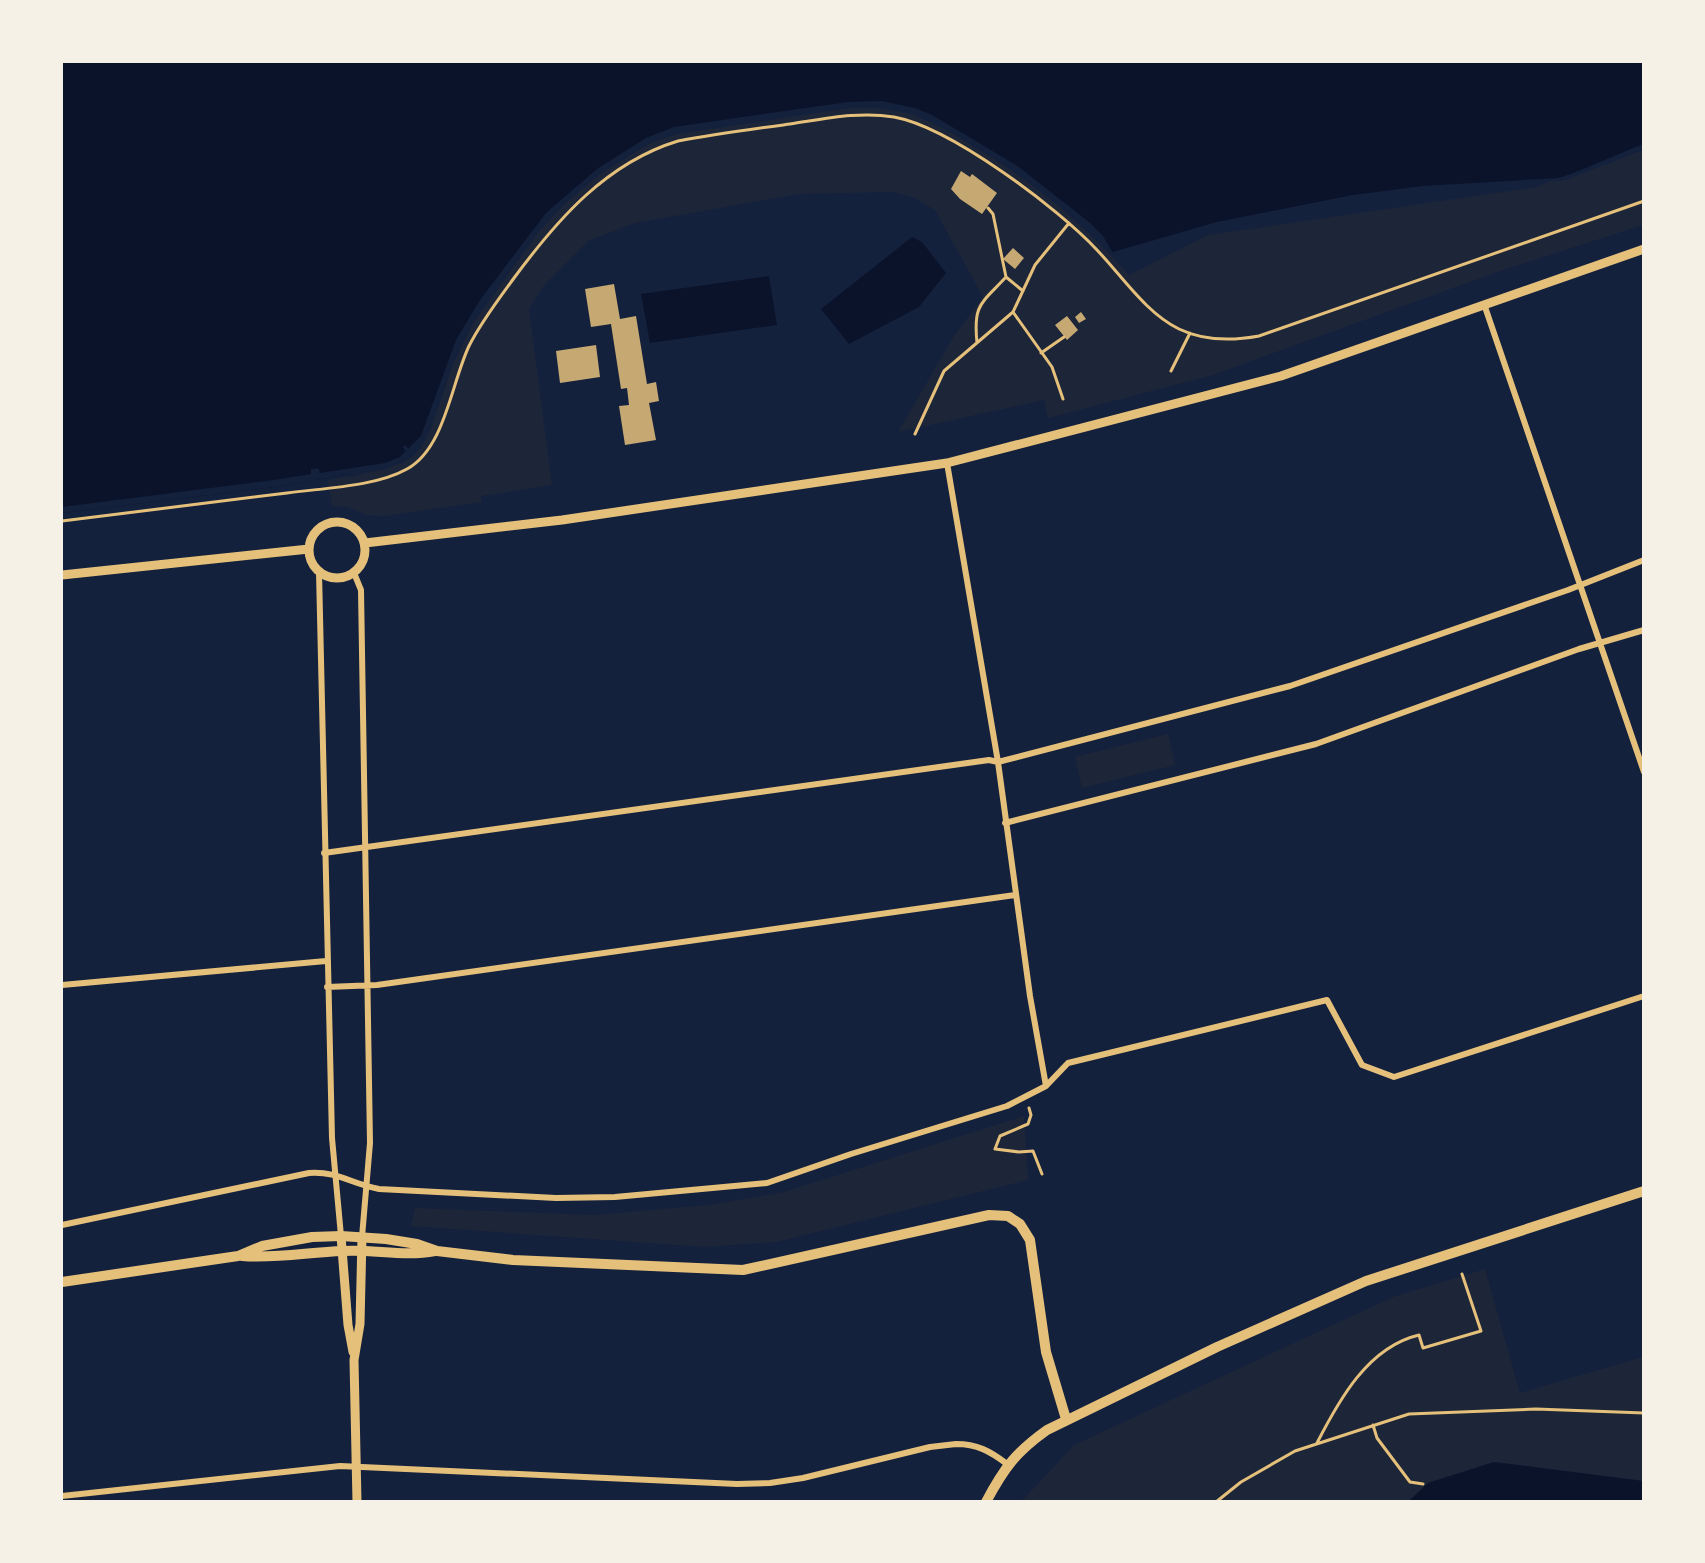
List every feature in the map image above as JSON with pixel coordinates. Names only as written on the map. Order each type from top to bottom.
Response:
[{"type":"main road","points":[[986,1502],[1007,1464],[1021,1448],[1066,1419],[1216,1347],[1366,1281],[1644,1191]]},
{"type":"main road","points":[[238,1256],[262,1246],[312,1237],[341,1236],[417,1244],[436,1251],[513,1260],[742,1270],[989,1215],[1008,1216],[1020,1224],[1030,1240],[1046,1352],[1066,1419]]},
{"type":"main road","points":[[62,1282],[238,1256],[265,1258],[343,1251],[417,1255],[436,1251]]},
{"type":"street","points":[[365,543],[573,518],[947,463],[1281,376],[1644,249]]},
{"type":"street","points":[[1484,304],[1644,772]]},
{"type":"street","points":[[947,463],[998,762],[1015,895],[1046,1086]]},
{"type":"street","points":[[330,522],[348,523],[355,528],[365,543],[364,560],[354,573],[336,578],[319,572],[313,565],[309,549],[315,532],[330,522]]},
{"type":"street","points":[[62,575],[309,549]]},
{"type":"street","points":[[324,853],[989,760],[998,762],[1290,686],[1644,560]]},
{"type":"street","points":[[319,572],[326,961],[333,1173],[343,1251],[348,1325],[354,1360],[357,1502]]},
{"type":"street","points":[[354,573],[361,590],[370,1143],[361,1251],[360,1324],[354,1360]]},
{"type":"street","points":[[1005,823],[1316,744],[1599,643],[1644,630]]},
{"type":"street","points":[[327,987],[368,986],[1015,895]]},
{"type":"street","points":[[62,985],[326,961]]},
{"type":"street","points":[[62,1225],[309,1173],[333,1173],[366,1187],[556,1198],[615,1197],[767,1184],[851,1154],[1007,1106],[1046,1086],[1068,1063],[1327,1000],[1362,1065],[1394,1077],[1644,996]]},
{"type":"street","points":[[62,1496],[356,1466],[737,1484],[770,1483],[956,1444],[972,1444],[989,1450],[1007,1464]]},
{"type":"path","points":[[62,521],[351,484],[407,469],[425,454],[433,443],[460,367],[480,327],[545,236],[569,209],[604,181],[652,150],[678,141],[849,115],[895,117],[926,128],[981,159],[1069,223],[1163,320],[1190,333],[1237,340],[1258,336],[1644,201]]},
{"type":"path","points":[[988,208],[993,214],[1006,277],[1023,291]]},
{"type":"path","points":[[915,434],[944,371],[1013,312],[1035,265],[1069,223]]},
{"type":"path","points":[[977,343],[974,318],[980,306],[1006,277]]},
{"type":"path","points":[[1013,312],[1052,367],[1063,399]]},
{"type":"path","points":[[1172,371],[1190,333]]},
{"type":"path","points":[[1041,353],[1065,337]]},
{"type":"path","points":[[1028,1106],[1031,1115],[1028,1124],[1000,1136],[995,1149],[1012,1152],[1033,1151],[1042,1174]]},
{"type":"path","points":[[1317,1443],[1346,1393],[1362,1371],[1382,1353],[1405,1338],[1419,1335],[1424,1348],[1481,1331],[1462,1274]]},
{"type":"path","points":[[1216,1502],[1241,1482],[1295,1451],[1409,1414],[1536,1409],[1644,1413]]},
{"type":"path","points":[[1373,1424],[1377,1438],[1410,1482],[1423,1484]]},
{"type":"shaded area","points":[[62,62],[1643,62],[1643,150],[1559,178],[1423,186],[1353,195],[1217,222],[1113,252],[1068,209],[986,150],[914,112],[864,104],[691,128],[660,136],[599,172],[549,215],[484,302],[460,342],[429,427],[412,453],[405,445],[403,447],[409,456],[349,474],[275,487],[62,513]]},
{"type":"shaded area","points":[[848,108],[896,110],[928,120],[951,132],[1037,188],[1094,238],[1129,275],[1208,235],[1536,187],[1643,144],[1643,225],[1500,271],[1213,375],[1048,418],[1044,400],[898,432],[954,336],[983,297],[935,210],[915,198],[893,192],[799,194],[635,223],[588,241],[545,284],[529,309],[552,485],[481,496],[482,502],[384,516],[366,515],[348,507],[332,506],[328,480],[386,469],[411,458],[419,449],[431,428],[453,364],[473,323],[539,231],[564,204],[600,174],[648,144],[676,134]]},
{"type":"shaded area","points":[[912,237],[922,242],[946,273],[919,307],[849,344],[821,309]]},
{"type":"shaded area","points":[[769,276],[777,325],[650,343],[641,294]]},
{"type":"shaded area","points":[[1168,734],[1175,765],[1082,788],[1075,757]]},
{"type":"shaded area","points":[[1024,1116],[1028,1180],[776,1242],[705,1247],[411,1226],[415,1208],[594,1215],[708,1205],[784,1192]]},
{"type":"shaded area","points":[[1485,1269],[1520,1393],[1643,1357],[1643,1481],[1494,1462],[1428,1483],[1409,1501],[1021,1502],[1074,1445],[1393,1297]]},
{"type":"shaded area","points":[[1494,1462],[1643,1481],[1643,1501],[1409,1501],[1428,1483]]},
{"type":"pier","points":[[881,101],[915,108],[932,115],[1016,165],[1089,222],[1103,236],[1114,255],[1066,210],[1012,170],[958,136],[913,114],[880,108],[848,108],[676,134],[648,144],[600,174],[564,204],[539,231],[473,323],[453,364],[426,439],[419,449],[403,463],[350,477],[349,474],[275,487],[62,513],[62,507],[274,480],[311,474],[311,469],[318,468],[320,473],[385,463],[400,457],[421,436],[456,340],[480,300],[546,213],[597,169],[646,138],[674,127],[848,102]]},
{"type":"pier","points":[[1643,144],[1643,150],[1568,179],[1552,182]]},
{"type":"building","points":[[961,171],[970,177],[972,174],[997,193],[982,214],[960,199],[951,189]]},
{"type":"building","points":[[1013,248],[1024,258],[1015,269],[1003,259]]},
{"type":"building","points":[[614,284],[620,319],[636,316],[647,384],[656,382],[659,401],[649,403],[656,440],[625,445],[619,406],[629,405],[627,388],[621,389],[611,324],[591,327],[585,289]]},
{"type":"building","points":[[1081,312],[1086,319],[1079,323],[1075,317]]},
{"type":"building","points":[[1067,316],[1078,330],[1067,340],[1055,325]]},
{"type":"building","points":[[596,345],[600,377],[560,383],[556,351]]}]
